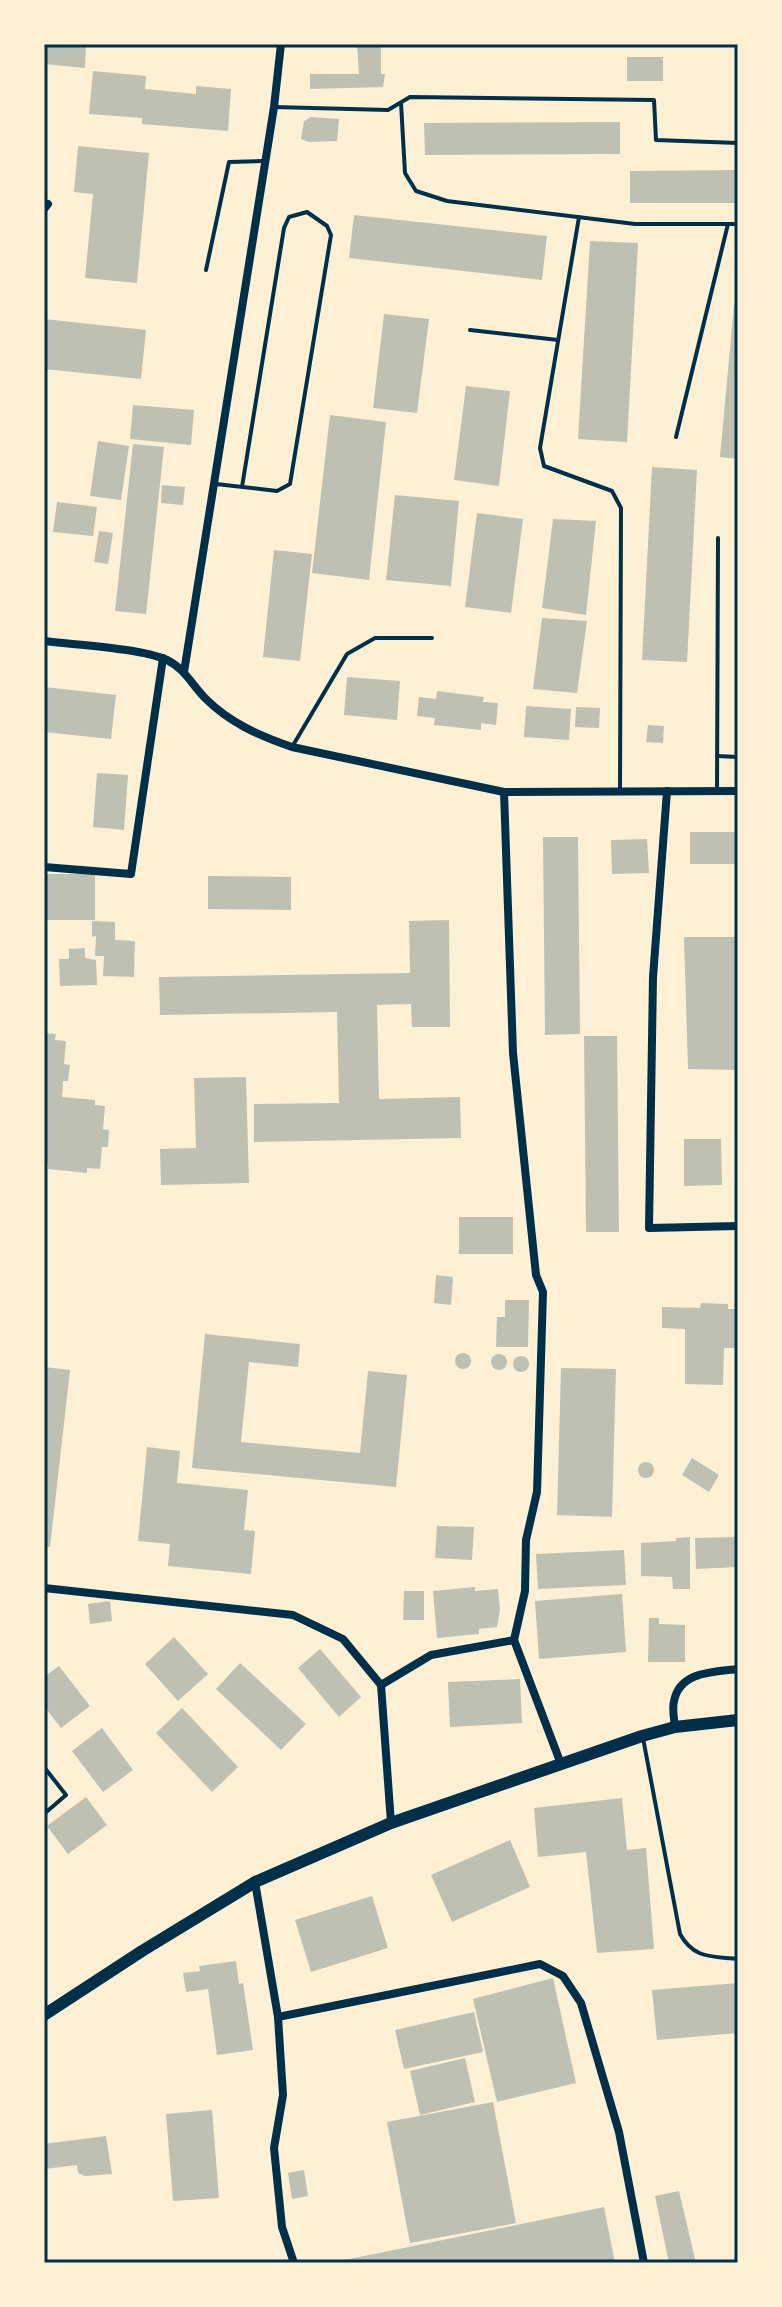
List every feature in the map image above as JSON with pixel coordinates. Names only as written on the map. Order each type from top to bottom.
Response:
[{"type":"main road","points":[[44,2015],[255,1882],[391,1823],[642,1736],[675,1727],[738,1720]]},
{"type":"street","points":[[184,672],[274,107],[281,44]]},
{"type":"street","points":[[44,641],[163,658],[184,672],[202,696],[228,718],[259,735],[292,747],[504,792],[738,791]]},
{"type":"street","points":[[44,867],[131,874],[163,658]]},
{"type":"street","points":[[667,791],[653,977],[649,1228],[738,1226]]},
{"type":"street","points":[[504,792],[513,1053],[536,1275],[543,1292],[537,1492],[526,1540],[525,1591],[514,1640],[561,1764]]},
{"type":"street","points":[[44,1588],[293,1615],[343,1639],[381,1685],[391,1823]]},
{"type":"street","points":[[381,1685],[431,1655],[514,1640]]},
{"type":"street","points":[[675,1727],[673,1701],[680,1687],[695,1674],[738,1669]]},
{"type":"street","points":[[255,1882],[278,2017],[283,2095],[274,2148],[282,2227],[294,2263]]},
{"type":"street","points":[[278,2017],[540,1964],[563,1976],[581,2003],[619,2132],[644,2263]]},
{"type":"lane","points":[[274,107],[388,110],[410,97],[654,100],[656,140],[738,143]]},
{"type":"lane","points":[[401,103],[405,173],[416,191],[447,201],[635,224],[738,224]]},
{"type":"lane","points":[[206,270],[229,162],[265,161]]},
{"type":"lane","points":[[214,484],[277,491],[290,484],[331,235],[327,226],[307,212],[289,217],[284,228],[242,487]]},
{"type":"lane","points":[[579,217],[540,448],[544,466],[612,491],[621,508],[620,791]]},
{"type":"lane","points":[[676,437],[728,224]]},
{"type":"lane","points":[[470,330],[558,340]]},
{"type":"lane","points":[[717,791],[718,538]]},
{"type":"lane","points":[[292,747],[347,654],[375,638],[432,638]]},
{"type":"lane","points":[[717,756],[738,757]]},
{"type":"lane","points":[[642,1736],[680,1934],[688,1948],[702,1955],[738,1959]]},
{"type":"path","points":[[44,1767],[66,1795],[44,1814]]},
{"type":"building","points":[[44,44],[86,44],[85,68],[44,64]]},
{"type":"building","points":[[357,44],[381,45],[381,74],[385,74],[383,87],[310,89],[310,74],[359,74]]},
{"type":"building","points":[[627,57],[663,57],[663,81],[627,81]]},
{"type":"building","points":[[93,71],[146,76],[145,89],[196,94],[196,86],[231,89],[228,131],[142,124],[142,118],[89,114]]},
{"type":"building","points":[[311,117],[339,119],[337,141],[309,142],[301,139],[304,121]]},
{"type":"building","points":[[620,122],[620,154],[425,155],[424,123]]},
{"type":"building","points":[[78,146],[149,153],[137,283],[85,278],[93,194],[74,192]]},
{"type":"building","points":[[738,170],[738,203],[630,203],[630,171]]},
{"type":"building","points":[[354,215],[547,236],[542,280],[349,258]]},
{"type":"building","points":[[590,241],[638,243],[627,442],[578,439]]},
{"type":"building","points":[[734,305],[738,306],[738,459],[720,457]]},
{"type":"building","points":[[384,314],[429,319],[417,413],[373,408]]},
{"type":"building","points":[[44,319],[146,330],[141,379],[44,369]]},
{"type":"building","points":[[466,386],[510,391],[499,486],[454,480]]},
{"type":"building","points":[[133,405],[194,410],[191,445],[130,439]]},
{"type":"building","points":[[330,415],[386,422],[369,580],[312,573]]},
{"type":"building","points":[[98,441],[129,446],[121,500],[90,496]]},
{"type":"building","points":[[133,444],[164,447],[146,614],[115,611]]},
{"type":"building","points":[[652,467],[697,470],[687,662],[642,660]]},
{"type":"building","points":[[162,485],[185,487],[183,505],[161,503]]},
{"type":"building","points":[[395,495],[459,501],[451,586],[386,580]]},
{"type":"building","points":[[57,502],[97,507],[93,536],[53,532]]},
{"type":"building","points":[[477,513],[523,519],[511,613],[465,607]]},
{"type":"building","points":[[553,519],[596,521],[586,615],[542,608]]},
{"type":"building","points":[[99,531],[113,533],[108,564],[94,562]]},
{"type":"building","points":[[274,550],[312,554],[300,661],[263,657]]},
{"type":"building","points":[[542,618],[587,621],[577,693],[533,689]]},
{"type":"building","points":[[347,677],[400,681],[397,720],[344,715]]},
{"type":"building","points":[[44,687],[116,695],[111,739],[44,732]]},
{"type":"building","points":[[437,691],[484,697],[483,702],[498,703],[496,725],[481,723],[481,730],[434,725],[435,718],[417,716],[419,697],[436,699]]},
{"type":"building","points":[[526,706],[571,709],[569,740],[524,737]]},
{"type":"building","points":[[576,707],[600,708],[599,728],[575,727]]},
{"type":"building","points":[[648,725],[664,726],[663,743],[646,742]]},
{"type":"building","points":[[97,773],[128,775],[124,830],[93,827]]},
{"type":"building","points":[[690,832],[738,832],[738,864],[690,864]]},
{"type":"building","points":[[543,837],[578,837],[580,1034],[545,1035]]},
{"type":"building","points":[[647,839],[649,873],[612,874],[611,840]]},
{"type":"building","points":[[44,874],[95,874],[95,920],[44,920]]},
{"type":"building","points":[[208,876],[291,877],[291,910],[208,909]]},
{"type":"building","points":[[449,920],[450,1027],[412,1027],[411,1004],[377,1005],[379,1099],[460,1097],[461,1138],[254,1142],[254,1104],[339,1103],[337,1012],[160,1015],[159,977],[410,973],[409,921]]},
{"type":"building","points":[[92,921],[115,922],[115,940],[135,941],[134,977],[103,976],[104,956],[95,956],[96,936],[92,937]]},
{"type":"building","points":[[684,937],[738,937],[738,1070],[688,1069]]},
{"type":"building","points":[[85,948],[85,958],[96,960],[97,985],[60,986],[59,959],[69,959],[69,949]]},
{"type":"building","points":[[44,1033],[56,1034],[55,1040],[66,1041],[64,1064],[70,1065],[68,1081],[63,1081],[62,1097],[95,1100],[95,1105],[105,1106],[103,1129],[109,1130],[108,1147],[102,1147],[100,1169],[87,1168],[87,1173],[48,1169],[48,1164],[44,1163]]},
{"type":"building","points":[[584,1036],[617,1036],[619,1232],[586,1232]]},
{"type":"building","points":[[246,1077],[249,1183],[161,1185],[160,1149],[196,1148],[194,1078]]},
{"type":"building","points":[[684,1139],[721,1139],[722,1185],[684,1186]]},
{"type":"building","points":[[459,1217],[513,1217],[513,1254],[459,1254]]},
{"type":"building","points":[[436,1275],[453,1277],[451,1305],[434,1303]]},
{"type":"building","points":[[505,1300],[529,1300],[528,1347],[496,1347],[497,1317],[505,1317]]},
{"type":"building","points":[[701,1303],[728,1304],[728,1309],[738,1309],[738,1348],[724,1348],[723,1385],[685,1384],[685,1329],[662,1328],[662,1307],[700,1308]]},
{"type":"building","points":[[205,1334],[300,1344],[298,1367],[249,1362],[241,1442],[360,1453],[368,1371],[407,1375],[396,1487],[192,1468]]},
{"type":"building","points":[[460,1353],[466,1353],[471,1361],[469,1367],[460,1369],[455,1364],[455,1358]]},
{"type":"building","points":[[496,1354],[502,1354],[507,1362],[505,1368],[496,1370],[491,1365],[491,1359]]},
{"type":"building","points":[[518,1356],[524,1356],[529,1364],[527,1370],[518,1372],[513,1367],[513,1361]]},
{"type":"building","points":[[44,1367],[70,1370],[50,1547],[44,1546]]},
{"type":"building","points":[[561,1368],[616,1369],[612,1517],[557,1515]]},
{"type":"building","points":[[147,1447],[180,1451],[177,1483],[248,1490],[244,1530],[255,1531],[251,1574],[168,1566],[170,1544],[138,1541]]},
{"type":"building","points":[[692,1458],[719,1475],[709,1492],[682,1475]]},
{"type":"building","points":[[643,1462],[649,1462],[654,1470],[652,1476],[643,1478],[638,1473],[638,1467]]},
{"type":"building","points":[[437,1526],[474,1527],[472,1560],[435,1558]]},
{"type":"building","points":[[690,1537],[690,1589],[673,1589],[672,1577],[641,1576],[641,1543]]},
{"type":"building","points":[[737,1537],[738,1567],[696,1569],[695,1538]]},
{"type":"building","points":[[624,1550],[626,1585],[538,1589],[536,1554]]},
{"type":"building","points":[[475,1587],[475,1591],[498,1589],[500,1610],[497,1627],[479,1629],[479,1634],[437,1638],[433,1591]]},
{"type":"building","points":[[404,1591],[424,1591],[424,1620],[403,1620]]},
{"type":"building","points":[[622,1594],[626,1652],[539,1659],[535,1601]]},
{"type":"building","points":[[110,1601],[112,1621],[90,1624],[88,1604]]},
{"type":"building","points":[[649,1618],[659,1618],[659,1624],[685,1625],[685,1662],[648,1662]]},
{"type":"building","points":[[174,1637],[208,1674],[178,1701],[145,1664]]},
{"type":"building","points":[[320,1649],[361,1697],[339,1717],[298,1668]]},
{"type":"building","points":[[240,1663],[306,1724],[281,1750],[216,1689]]},
{"type":"building","points":[[59,1666],[90,1706],[61,1728],[44,1706],[44,1677]]},
{"type":"building","points":[[520,1679],[522,1723],[450,1727],[448,1682]]},
{"type":"building","points":[[182,1708],[238,1767],[212,1792],[156,1733]]},
{"type":"building","points":[[102,1728],[133,1770],[103,1792],[72,1751]]},
{"type":"building","points":[[86,1797],[107,1825],[68,1854],[47,1826]]},
{"type":"building","points":[[622,1798],[627,1850],[646,1848],[654,1949],[597,1953],[586,1852],[538,1857],[534,1808]]},
{"type":"building","points":[[510,1840],[530,1887],[452,1922],[431,1875]]},
{"type":"building","points":[[372,1896],[388,1948],[311,1972],[295,1920]]},
{"type":"building","points":[[236,1961],[239,1984],[243,1983],[253,2050],[217,2055],[208,1989],[186,1992],[183,1973],[200,1971],[199,1966]]},
{"type":"building","points":[[553,1978],[576,2083],[497,2102],[473,1999]]},
{"type":"building","points":[[738,1983],[738,2033],[657,2040],[652,1990]]},
{"type":"building","points":[[474,2012],[483,2052],[404,2069],[395,2030]]},
{"type":"building","points":[[465,2058],[475,2102],[420,2115],[410,2071]]},
{"type":"building","points":[[493,2102],[516,2223],[410,2243],[387,2122]]},
{"type":"building","points":[[212,2110],[219,2198],[173,2201],[166,2114]]},
{"type":"building","points":[[106,2136],[112,2174],[85,2176],[78,2173],[77,2165],[44,2169],[44,2144]]},
{"type":"building","points":[[304,2170],[308,2196],[292,2199],[288,2173]]},
{"type":"building","points":[[679,2191],[696,2263],[669,2263],[655,2196]]},
{"type":"building","points":[[604,2207],[615,2263],[335,2263],[335,2262]]}]
